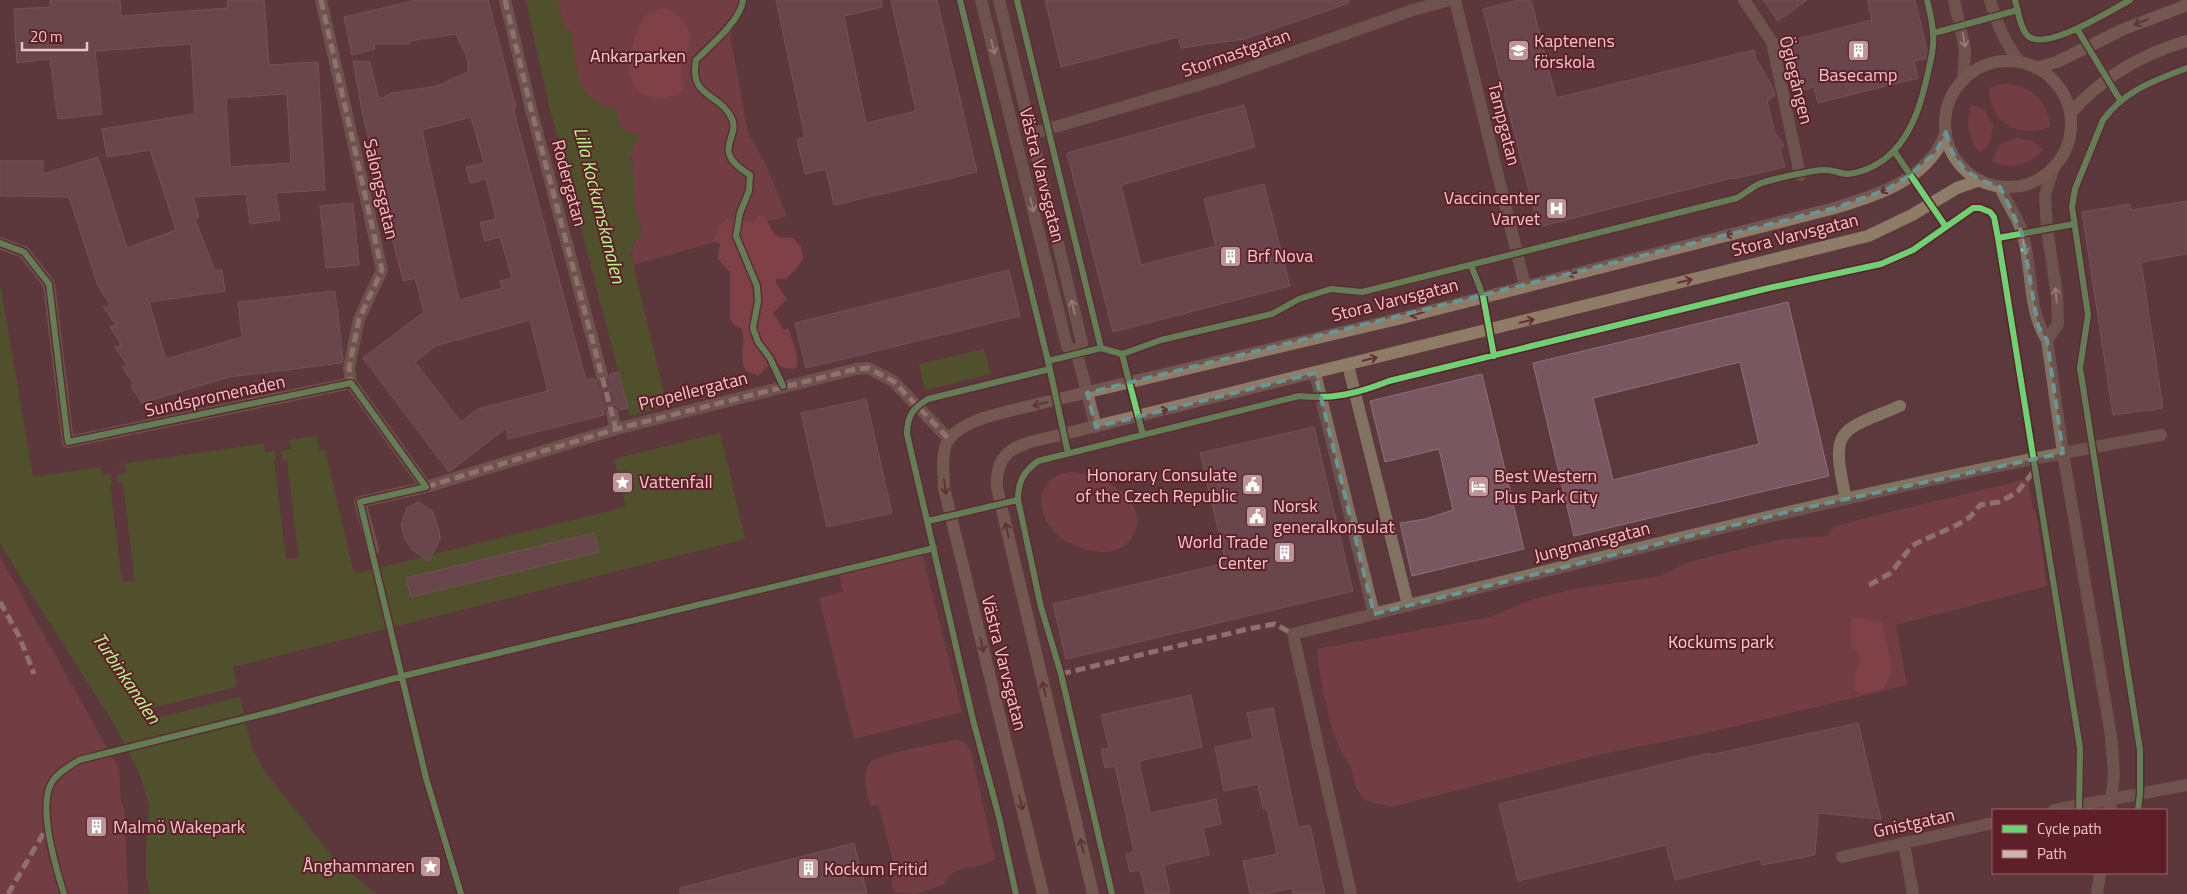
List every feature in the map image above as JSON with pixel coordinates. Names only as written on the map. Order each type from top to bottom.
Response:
[{"type":"street","name":"Salongsgatan","points":[[321,0],[382,270],[359,319],[349,368],[351,383]]},
{"type":"street","name":"Rodergatan","points":[[505,0],[531,109],[602,376]]},
{"type":"street","name":"Västra Varvsgatan","points":[[981,0],[1066,346],[1077,354],[1096,427]]},
{"type":"street","name":"Västra Varvsgatan","points":[[999,0],[1082,343],[1077,354]]},
{"type":"street","name":"Stormastgatan","points":[[1031,134],[1215,80],[1414,10],[1450,0]]},
{"type":"street","name":"Tampgatan","points":[[1455,0],[1525,286]]},
{"type":"street","name":"Öglegången","points":[[1744,0],[1772,42],[1800,175]]},
{"type":"street","points":[[1954,0],[1965,49],[1963,81]]},
{"type":"street","points":[[1990,0],[2004,38],[2010,50],[2020,62]]},
{"type":"street","points":[[2036,68],[2057,62],[2124,29],[2187,5]]},
{"type":"street","points":[[2070,114],[2085,96],[2107,78],[2160,51],[2187,41]]},
{"type":"street","name":"Stora Varvsgatan","points":[[2020,62],[2036,68],[2059,86],[2070,114],[2071,129],[2069,143],[2063,156],[2054,168],[2043,177],[2015,187],[2000,186],[1980,180],[1964,168],[1952,152],[1946,132],[1948,104],[1963,81],[1975,71],[1989,64],[2020,62]]},
{"type":"street","name":"Stora Varvsgatan","points":[[948,439],[965,426],[981,419],[1402,318],[1834,208],[1886,190],[1926,164],[1936,152],[1946,132]]},
{"type":"street","points":[[2047,340],[2058,324],[2057,295],[2047,229],[2045,195],[2054,168]]},
{"type":"street","name":"Stora Varvsgatan","points":[[1001,460],[1011,450],[1021,445],[1868,236],[1912,215],[1957,188],[1980,180]]},
{"type":"street","points":[[2000,186],[2013,209],[2022,233],[2038,326],[2047,340],[2063,452],[2111,736],[2114,774],[2111,804]]},
{"type":"street","name":"Sundspromenaden","points":[[0,243],[24,252],[49,284],[68,442],[351,383]]},
{"type":"street","points":[[1348,365],[1408,606]]},
{"type":"street","name":"Propellergatan","points":[[426,487],[616,429],[783,386],[868,368],[893,380],[948,439]]},
{"type":"street","points":[[1315,373],[1374,614]]},
{"type":"street","points":[[351,383],[426,487],[360,502],[373,549]]},
{"type":"street","points":[[1846,499],[1838,456],[1838,445],[1842,436],[1855,424],[1900,406]]},
{"type":"street","points":[[612,413],[616,429]]},
{"type":"street","name":"Jungmansgatan","points":[[1351,894],[1293,634],[1846,499],[2063,452],[2160,435]]},
{"type":"street","name":"Västra Varvsgatan","points":[[948,439],[943,460],[944,488],[1043,894]]},
{"type":"street","name":"Västra Varvsgatan","points":[[1001,460],[996,473],[998,488],[1093,894]]},
{"type":"street","points":[[2064,809],[2111,804],[2187,784]]},
{"type":"street","name":"Gnistgatan","points":[[1842,857],[1992,824]]},
{"type":"street","points":[[1904,843],[1913,894]]},
{"type":"street","points":[[2097,894],[2100,874]]},
{"type":"highlighted area","points":[[1946,132],[1952,152],[1964,169],[1980,180],[2000,187],[2022,233],[2038,326],[2047,340],[2063,453],[1804,508],[1374,614],[1315,373],[1096,427],[1087,393],[1835,208],[1886,190],[1910,175],[1936,152]]},
{"type":"green space","name":"Ankarparken","points":[[557,0],[745,0],[730,35],[748,133],[765,163],[787,216],[737,230],[736,236],[633,265],[633,246],[642,230],[638,214],[636,213],[633,171],[635,170],[632,154],[639,135],[622,130],[616,109],[601,105],[584,90],[579,80],[571,31],[565,29]]},
{"type":"green space","points":[[664,8],[681,17],[688,28],[690,40],[681,65],[684,89],[669,97],[653,98],[640,91],[635,85],[631,77],[630,63],[635,38],[644,18],[651,12]]},
{"type":"green space","points":[[2004,84],[2022,87],[2036,95],[2046,109],[2050,127],[2027,131],[2008,125],[2000,119],[1991,100],[1989,88]]},
{"type":"green space","points":[[1972,104],[1985,111],[1993,126],[1990,143],[1980,153],[1970,135],[1968,124]]},
{"type":"green space","points":[[2016,138],[2032,141],[2043,149],[2026,163],[2019,165],[1998,164],[1991,161],[2001,144]]},
{"type":"green space","points":[[760,215],[766,220],[777,236],[793,238],[801,247],[803,258],[797,268],[786,279],[776,279],[776,283],[787,299],[773,313],[783,329],[789,329],[797,355],[797,367],[792,369],[781,367],[775,359],[758,376],[745,370],[743,364],[742,329],[733,324],[730,318],[730,272],[718,259],[720,244],[714,240],[716,232],[726,219],[753,222]]},
{"type":"green space","points":[[1071,472],[1088,475],[1112,485],[1131,502],[1137,520],[1133,536],[1128,543],[1113,551],[1103,552],[1072,545],[1057,535],[1044,517],[1042,497],[1050,480]]},
{"type":"green space","name":"Kockums park","points":[[2028,479],[2033,509],[2036,512],[2047,586],[1896,625],[1907,685],[1711,732],[1602,754],[1391,807],[1365,800],[1356,788],[1351,767],[1342,753],[1332,729],[1322,686],[1317,649],[1490,617],[1534,599],[1576,589],[1661,576],[1689,562],[1778,540],[1828,536],[1834,527]]},
{"type":"green space","points":[[922,554],[962,712],[854,739],[819,598],[843,592],[840,575]]},
{"type":"green space","points":[[0,557],[119,769],[121,803],[124,808],[128,894],[0,894]]},
{"type":"green space","points":[[1851,617],[1882,622],[1892,668],[1884,688],[1860,694],[1854,689],[1854,673],[1860,666],[1860,654],[1851,646]]},
{"type":"green space","points":[[957,740],[964,742],[971,751],[995,859],[982,865],[958,870],[947,878],[945,884],[916,894],[896,892],[892,886],[892,878],[897,875],[878,804],[871,806],[866,790],[865,777],[868,766],[871,762],[887,755]]},
{"type":"water","name":"Lilla Kockumskanalen","points":[[526,0],[557,0],[565,29],[571,31],[577,69],[584,90],[591,99],[601,105],[616,109],[622,130],[639,135],[640,139],[634,144],[631,159],[635,171],[633,171],[636,213],[638,214],[642,234],[634,242],[631,255],[664,394],[660,408],[630,416],[547,97]]},
{"type":"water","name":"Turbinkanalen","points":[[0,284],[33,477],[317,436],[319,450],[325,450],[354,574],[626,507],[614,459],[720,433],[745,539],[233,667],[252,749],[265,772],[338,863],[377,894],[150,894],[146,876],[149,805],[140,774],[117,729],[0,544]]},
{"type":"water","points":[[984,349],[991,374],[925,390],[919,364]]},
{"type":"pier","points":[[289,440],[291,449],[281,451],[282,460],[287,460],[299,558],[286,559],[274,461],[276,461],[275,451],[265,452],[264,444]]},
{"type":"pier","points":[[125,464],[127,473],[117,474],[118,483],[123,483],[135,581],[122,582],[110,485],[112,484],[111,474],[101,475],[100,467]]},
{"type":"pier","points":[[238,677],[243,696],[146,721],[144,710],[236,687],[236,678]]},
{"type":"building","points":[[50,0],[120,0],[121,16],[228,8],[227,0],[264,0],[269,65],[318,62],[325,190],[276,193],[280,220],[250,224],[246,194],[193,197],[199,217],[195,219],[215,271],[222,270],[225,291],[149,302],[166,359],[242,337],[238,302],[335,291],[342,363],[229,377],[142,403],[131,386],[134,385],[122,367],[127,366],[115,347],[121,346],[120,342],[110,327],[116,325],[103,307],[110,305],[98,286],[69,197],[0,196],[0,161],[43,161],[43,174],[98,157],[127,248],[176,230],[150,150],[107,157],[102,129],[195,114],[191,44],[95,51],[102,114],[58,119],[50,59],[17,63],[14,9],[50,7]],"holes":[[[287,94],[291,163],[230,167],[226,98]]]},
{"type":"building","points":[[417,0],[488,0],[516,108],[513,108],[586,380],[594,378],[599,383],[604,383],[608,380],[610,374],[618,372],[628,408],[620,410],[615,405],[610,405],[604,410],[604,415],[508,439],[506,428],[449,472],[363,358],[424,312],[415,278],[403,281],[383,200],[385,199],[363,116],[353,61],[370,62],[379,99],[392,93],[437,86],[468,72],[467,57],[456,34],[409,41],[409,44],[374,44],[375,49],[352,55],[344,17]],"holes":[[[471,117],[484,163],[466,167],[470,183],[486,179],[496,219],[480,223],[485,241],[500,237],[512,278],[500,281],[502,288],[459,300],[422,130]],[[530,320],[548,391],[478,409],[461,422],[415,362],[435,346]]]},
{"type":"building","points":[[776,0],[881,0],[882,7],[844,16],[866,123],[916,111],[891,0],[937,0],[977,172],[834,205],[826,169],[805,174],[797,139],[805,137]]},
{"type":"building","points":[[1045,0],[1348,0],[1349,3],[1245,39],[1181,48],[1178,37],[1061,67]]},
{"type":"building","points":[[1518,0],[1531,0],[1556,98],[1754,50],[1756,58],[1775,95],[1767,101],[1775,133],[1784,145],[1780,149],[1785,167],[1732,178],[1538,227],[1483,9]]},
{"type":"building","points":[[1763,0],[1807,0],[1778,21]]},
{"type":"building","name":"Basecamp","points":[[1867,0],[1915,0],[1929,58],[1914,61],[1918,78],[1818,103],[1814,87],[1798,91],[1786,42],[1872,20]]},
{"type":"building","name":"Brf Nova","points":[[1244,105],[1255,147],[1121,185],[1141,265],[1216,246],[1204,199],[1264,184],[1290,286],[1113,332],[1067,153]]},
{"type":"building","points":[[2187,201],[2187,254],[2141,262],[2163,408],[2113,415],[2082,212],[2130,204],[2131,210]]},
{"type":"building","points":[[353,203],[359,265],[326,268],[320,206]]},
{"type":"building","points":[[1009,270],[1020,316],[806,368],[795,323]]},
{"type":"building","points":[[1788,302],[1829,476],[1574,536],[1533,363]],"holes":[[[1740,362],[1759,444],[1613,480],[1593,398]]]},
{"type":"building","name":"Best Western Plus Park City","points":[[1482,374],[1524,549],[1412,576],[1400,523],[1425,519],[1453,510],[1439,449],[1385,462],[1370,401]]},
{"type":"building","points":[[866,399],[892,513],[827,527],[801,413]]},
{"type":"building","name":"World Trade Center","points":[[1314,427],[1353,591],[1066,659],[1053,604],[1226,563],[1200,453]]},
{"type":"building","points":[[418,502],[432,511],[439,529],[440,539],[429,561],[411,549],[404,537],[401,525],[407,508]]},
{"type":"building","points":[[594,533],[599,552],[411,597],[406,578]]},
{"type":"building","points":[[1191,695],[1202,747],[1139,761],[1150,813],[1216,799],[1221,824],[1203,828],[1209,855],[1164,865],[1170,894],[1146,894],[1140,870],[1130,872],[1126,854],[1134,852],[1115,766],[1105,768],[1101,750],[1109,748],[1101,715]]},
{"type":"building","points":[[1273,708],[1298,827],[1310,825],[1325,894],[1293,894],[1292,888],[1265,894],[1250,894],[1243,861],[1277,854],[1267,808],[1263,809],[1258,784],[1224,791],[1215,747],[1253,739],[1247,713]]},
{"type":"building","points":[[1858,723],[1881,819],[1818,813],[1815,855],[1762,865],[1760,859],[1675,880],[1666,845],[1518,881],[1499,804],[1710,753],[1710,755]]},
{"type":"building","name":"Kockum Fritid","points":[[854,843],[867,894],[680,894],[680,888]]},
{"type":"tunnel","points":[[602,375],[612,413]]},
{"type":"marked path","points":[[321,0],[382,270],[359,319],[349,368],[351,383]]},
{"type":"marked path","points":[[505,0],[531,109],[616,429]]},
{"type":"marked path","points":[[426,487],[616,429],[856,369],[868,368],[893,381],[949,439]]},
{"type":"marked path","points":[[1869,585],[1891,573],[1915,544],[1957,525],[1970,517],[1980,505],[1999,502],[2009,497],[2018,491],[2034,471]]},
{"type":"marked path","points":[[0,602],[19,636],[34,674]]},
{"type":"marked path","points":[[1061,674],[1275,624],[1293,634]]},
{"type":"marked path","points":[[8,894],[46,829]]},
{"type":"cycle path","points":[[743,0],[741,8],[731,24],[696,60],[695,73],[701,89],[727,110],[732,119],[733,129],[729,147],[730,156],[736,164],[750,175],[749,191],[740,213],[736,236],[757,286],[758,301],[753,328],[758,342],[770,358],[783,386]]},
{"type":"cycle path","points":[[960,0],[1048,361]]},
{"type":"cycle path","points":[[1017,0],[1101,348]]},
{"type":"cycle path","points":[[1068,453],[1048,361],[1101,348],[1122,354],[1161,340],[1272,314],[1299,299],[1331,289],[1362,292],[1737,198],[1759,184],[1782,178],[1821,170],[1848,174],[1877,164],[1898,146],[1919,107],[1933,47],[1932,26],[1927,0]]},
{"type":"cycle path","points":[[2015,0],[2025,33],[2037,39],[2049,39],[2079,28],[2130,0]]},
{"type":"cycle path","points":[[1934,33],[2018,10]]},
{"type":"cycle path","points":[[2077,29],[2120,100]]},
{"type":"cycle path","points":[[2138,809],[2140,750],[2080,368],[2088,315],[2072,207],[2075,189],[2103,120],[2121,101],[2131,94],[2152,82],[2187,68]]},
{"type":"cycle path","points":[[1894,151],[1946,227]]},
{"type":"cycle path","points":[[1112,894],[1061,674],[1041,607],[1018,500],[1022,478],[1038,461],[1299,396],[1323,397],[1356,392],[1389,381],[1769,288],[1881,264],[1913,250],[1973,208],[1980,208],[1990,212],[1994,217],[1998,238],[2080,748],[2079,809]]},
{"type":"cycle path","points":[[1998,238],[2074,224]]},
{"type":"cycle path","points":[[0,243],[24,252],[49,284],[68,442],[351,383],[426,487],[360,502],[426,778],[461,894]]},
{"type":"cycle path","points":[[1471,265],[1483,296],[1494,356]]},
{"type":"cycle path","points":[[1122,354],[1143,435]]},
{"type":"cycle path","points":[[1016,894],[999,817],[973,720],[907,428],[912,413],[928,399],[1050,369]]},
{"type":"cycle path","points":[[928,521],[1018,500]]},
{"type":"cycle path","points":[[64,894],[49,837],[46,806],[48,793],[57,775],[79,760],[279,710],[403,676],[934,548]]},
{"type":"place","name":"Basecamp","points":[[1858,50]]},
{"type":"place","name":"Kaptenens förskola","points":[[1518,51]]},
{"type":"place","name":"Vaccincenter Varvet","points":[[1556,208]]},
{"type":"place","name":"Brf Nova","points":[[1231,256]]},
{"type":"place","name":"Vattenfall","points":[[623,482]]},
{"type":"place","name":"Honorary Consulate of the Czech Republic","points":[[1253,485]]},
{"type":"place","name":"Best Western Plus Park City","points":[[1478,486]]},
{"type":"place","name":"Norsk generalkonsulat","points":[[1257,516]]},
{"type":"place","name":"World Trade Center","points":[[1284,552]]},
{"type":"place","name":"Malmö Wakepark","points":[[97,827]]},
{"type":"place","name":"Ånghammaren","points":[[431,866]]},
{"type":"place","name":"Kockum Fritid","points":[[808,869]]}]
